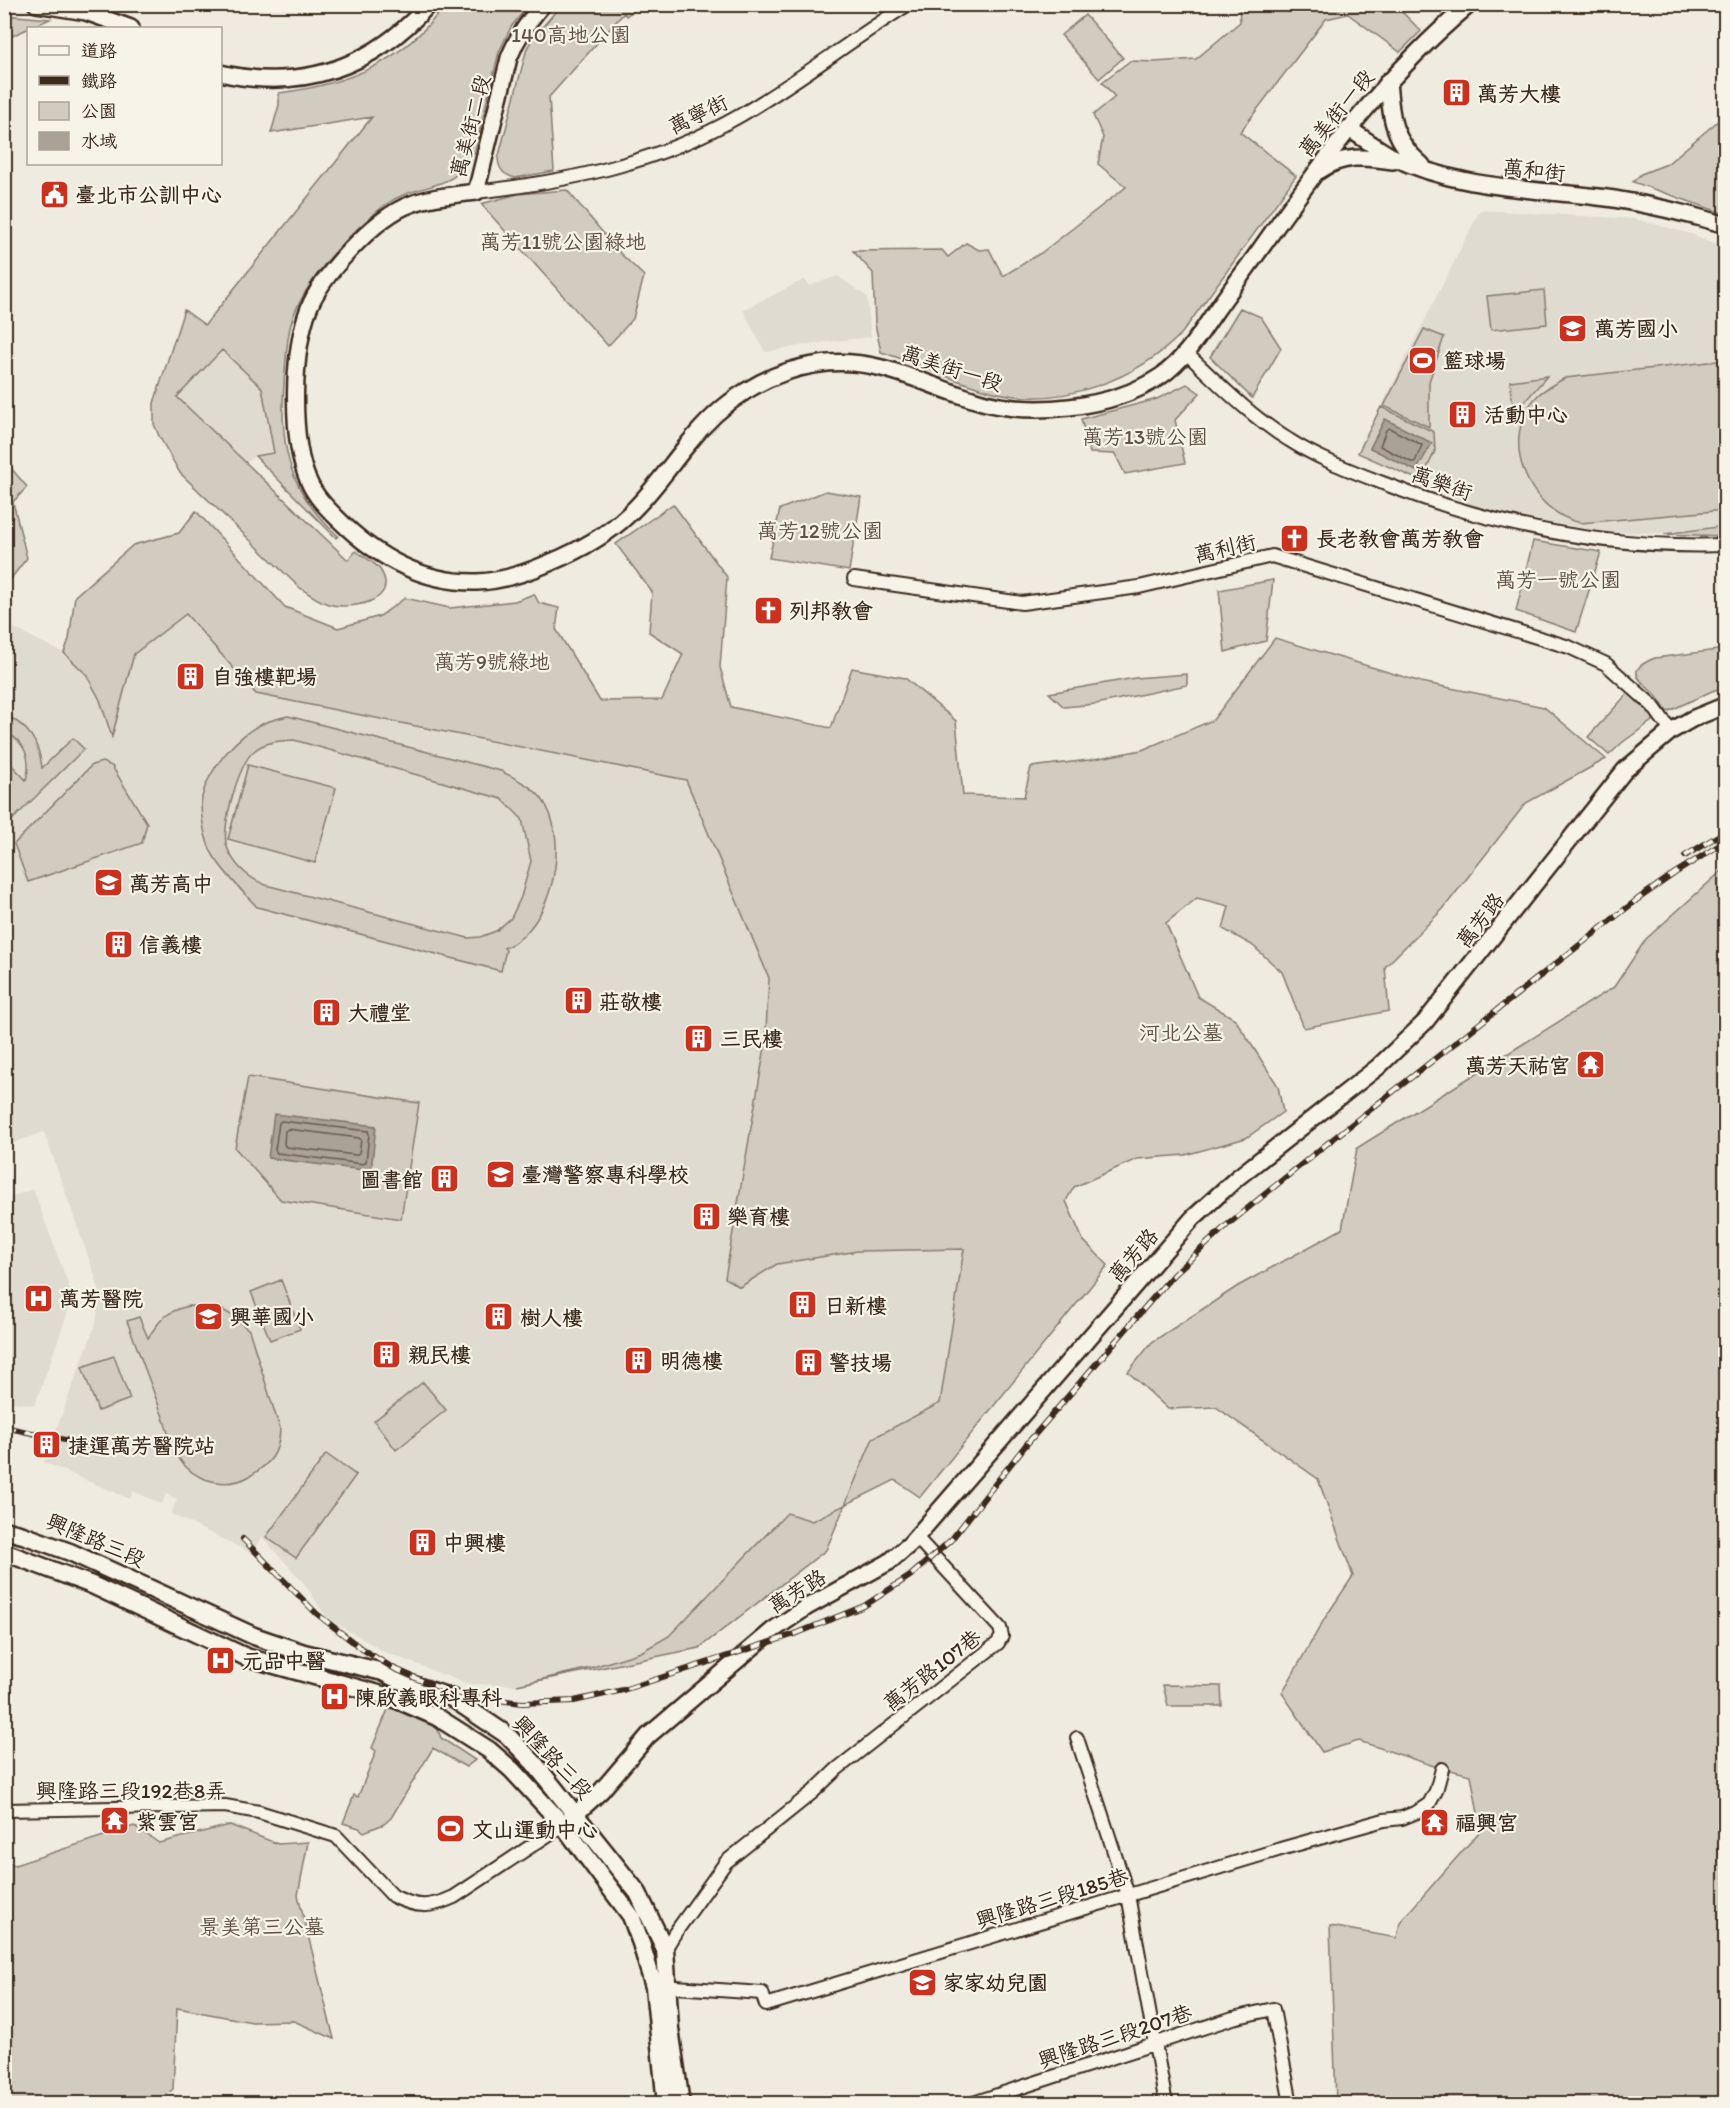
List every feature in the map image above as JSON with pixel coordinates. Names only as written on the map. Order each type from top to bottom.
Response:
[{"type":"main road","name":"興隆路三段","points":[[4,1530],[70,1552],[254,1636],[304,1653],[383,1672],[399,1680],[452,1698],[507,1735],[534,1763],[631,1916],[661,1986],[681,2103]]},
{"type":"main road","name":"興隆路三段","points":[[4,1552],[92,1585],[246,1657],[393,1698],[437,1717],[489,1750],[569,1820],[638,1893],[665,1949],[661,1986],[666,2103]]},
{"type":"street","points":[[36,4],[86,12],[128,27]]},
{"type":"street","points":[[222,74],[243,79],[273,80],[304,77],[330,71],[360,59],[388,43],[411,24],[429,4]]},
{"type":"street","name":"萬美街二段","points":[[426,575],[406,568],[386,557],[356,535],[324,506],[310,486],[302,465],[296,424],[299,346],[306,315],[320,288],[329,274],[362,240],[395,212],[409,204],[476,192],[509,58],[524,27],[543,4]]},
{"type":"street","name":"萬寧街","points":[[476,192],[567,180],[616,168],[676,147],[749,110],[909,4]]},
{"type":"street","name":"萬美街一段","points":[[426,575],[473,582],[511,578],[563,557],[604,536],[646,496],[701,427],[716,413],[750,388],[783,372],[824,363],[862,363],[901,373],[996,406],[1019,410],[1047,409],[1094,401],[1137,388],[1159,377],[1185,352],[1348,128],[1388,81],[1470,4]]},
{"type":"street","points":[[1388,81],[1395,132],[1410,156],[1428,171]]},
{"type":"street","name":"萬和街","points":[[1348,128],[1390,155],[1428,171],[1455,179],[1503,188],[1612,199],[1656,206],[1725,225]]},
{"type":"street","points":[[1312,177],[1327,166],[1348,157],[1366,157],[1407,163]]},
{"type":"street","name":"萬樂街","points":[[1185,352],[1263,422],[1289,441],[1348,469],[1446,507],[1500,522],[1584,538],[1670,546],[1725,545]]},
{"type":"street","name":"萬利街","points":[[854,579],[1022,603],[1139,587],[1272,556],[1569,647],[1606,664],[1653,706],[1671,731]]},
{"type":"street","name":"萬芳路","points":[[569,1820],[614,1778],[648,1736],[755,1645],[807,1607],[889,1562],[916,1537],[1206,1205],[1378,1067],[1425,1022],[1608,788],[1638,757],[1671,731],[1725,705]]},
{"type":"street","name":"萬芳路107巷","points":[[665,1949],[726,1863],[768,1826],[813,1792],[837,1769],[998,1643],[1002,1636],[1000,1628],[916,1537]]},
{"type":"street","points":[[1077,1738],[1128,1895],[1166,2103]]},
{"type":"street","name":"興隆路三段185巷","points":[[661,1986],[762,1993],[766,2006],[1284,1848],[1417,1812],[1429,1804],[1436,1791],[1442,1769]]},
{"type":"street","name":"興隆路三段192巷8弄","points":[[4,1810],[225,1806],[259,1812],[336,1836],[393,1896],[404,1902],[427,1906],[454,1897],[569,1820]]},
{"type":"street","name":"興隆路三段207巷","points":[[970,2103],[1233,2018],[1273,2009],[1291,2103]]},
{"type":"shaded area","name":"萬芳國小","points":[[1480,210],[1635,219],[1691,234],[1725,248],[1725,536],[1596,531],[1482,510],[1358,453]]},
{"type":"shaded area","points":[[838,276],[867,297],[871,337],[765,352],[743,310],[805,279],[809,286]]},
{"type":"shaded area","points":[[222,350],[262,388],[274,454],[253,457],[246,463],[177,397]]},
{"type":"shaded area","name":"臺灣警察專科學校","points":[[186,614],[256,694],[686,779],[769,978],[765,1047],[740,1287],[777,1264],[858,1251],[964,1249],[940,1403],[873,1438],[826,1550],[699,1648],[517,1685],[467,1684],[383,1651],[327,1618],[303,1582],[262,1537],[251,1553],[171,1514],[177,1499],[166,1494],[162,1504],[133,1491],[130,1499],[44,1462],[96,1323],[100,1294],[44,1132],[5,1146],[5,635],[12,627],[64,653],[86,674],[100,700],[112,736],[134,654]]},
{"type":"shaded area","name":"萬芳醫院","points":[[33,1189],[71,1292],[71,1303],[35,1405],[4,1401],[5,1192],[8,1198]]},
{"type":"green space","name":"140高地公園","points":[[562,4],[642,5],[626,16],[624,13],[549,97],[554,171],[515,178],[503,172],[498,159],[527,48]]},
{"type":"green space","points":[[445,5],[529,5],[511,27],[499,52],[475,151],[457,174],[446,181],[398,197],[359,227],[311,282],[292,319],[283,395],[283,419],[289,461],[306,499],[320,518],[338,536],[336,538],[255,456],[274,453],[262,388],[222,350],[177,397],[348,560],[356,551],[379,568],[385,582],[384,590],[378,597],[359,605],[337,606],[317,599],[299,587],[180,473],[154,424],[154,403],[184,310],[205,325],[372,117],[271,133],[279,105],[279,93],[328,84],[372,67],[411,42]]},
{"type":"green space","points":[[1239,5],[1395,5],[1421,31],[1400,52],[1348,14],[1326,19],[1240,132],[1296,176],[1182,333],[1144,364],[1121,376],[1072,393],[1047,396],[1022,397],[998,393],[881,352],[875,324],[873,273],[853,251],[942,250],[948,257],[966,243],[979,250],[989,249],[1003,276],[1041,253],[1126,187],[1098,164],[1103,137],[1093,115],[1115,97],[1102,82],[1130,61],[1196,59],[1240,22]]},
{"type":"green space","points":[[5,15],[50,19],[27,27],[27,29],[5,39]]},
{"type":"green space","points":[[1085,15],[1123,58],[1099,79],[1061,35]]},
{"type":"green space","points":[[1725,115],[1725,214],[1633,182],[1641,174],[1667,164]]},
{"type":"green space","name":"萬芳11號公園綠地","points":[[567,190],[620,253],[644,276],[633,319],[608,346],[481,204],[518,194]]},
{"type":"green space","name":"籃球場","points":[[1544,290],[1547,324],[1491,330],[1487,296]]},
{"type":"green space","points":[[1240,308],[1261,317],[1281,348],[1252,398],[1210,357]]},
{"type":"green space","name":"籃球場","points":[[1424,329],[1444,337],[1429,382],[1429,427],[1384,406]]},
{"type":"green space","points":[[1725,361],[1725,510],[1581,523],[1562,516],[1546,504],[1533,489],[1524,471],[1519,451],[1520,432],[1526,412],[1544,390],[1565,378]]},
{"type":"green space","points":[[1547,376],[1514,414],[1510,381]]},
{"type":"green space","name":"萬芳13號公園","points":[[1187,384],[1200,393],[1175,420],[1185,463],[1125,474],[1115,454],[1090,453],[1081,419],[1157,399]]},
{"type":"green space","points":[[1381,407],[1434,432],[1435,451],[1421,481],[1358,453]]},
{"type":"green space","points":[[5,461],[27,487],[13,502],[27,558],[5,586]]},
{"type":"green space","name":"萬芳12號公園","points":[[826,491],[861,497],[849,571],[769,558],[780,509]]},
{"type":"green space","points":[[673,504],[727,577],[720,667],[731,707],[831,728],[852,668],[905,678],[956,721],[963,795],[1024,797],[1031,767],[1089,760],[1142,750],[1213,720],[1275,638],[1421,682],[1544,707],[1606,759],[1526,803],[1443,909],[1385,967],[1389,1011],[1304,1028],[1282,972],[1252,945],[1223,929],[1229,906],[1197,898],[1166,923],[1198,997],[1235,1019],[1278,1086],[1283,1112],[1246,1138],[1185,1155],[1137,1159],[1074,1187],[1066,1201],[1083,1240],[1108,1265],[920,1497],[895,1480],[845,1505],[873,1438],[940,1403],[964,1249],[858,1251],[777,1264],[740,1287],[725,1278],[765,1047],[769,978],[686,780],[256,694],[186,614],[134,654],[112,737],[100,700],[86,674],[64,653],[69,639],[75,596],[133,545],[179,533],[196,511],[285,607],[338,628],[380,616],[405,598],[450,608],[515,601],[534,594],[539,603],[559,608],[556,629],[600,701],[662,700],[683,654],[649,632],[652,592],[616,544]]},
{"type":"green space","points":[[1725,526],[1725,536],[1664,534]]},
{"type":"green space","name":"萬芳一號公園","points":[[1533,541],[1601,552],[1576,632],[1516,611]]},
{"type":"green space","points":[[1273,580],[1266,641],[1225,652],[1219,590]]},
{"type":"green space","points":[[1725,649],[1725,687],[1667,712],[1638,676],[1639,667],[1655,658]]},
{"type":"green space","points":[[1187,674],[1187,685],[1096,704],[1064,707],[1049,693],[1135,678]]},
{"type":"green space","points":[[1629,692],[1647,705],[1656,718],[1609,755],[1588,737]]},
{"type":"green space","points":[[5,715],[20,724],[31,736],[38,750],[42,768],[73,738],[84,749],[5,827],[5,758],[26,780],[28,765],[25,752],[18,740],[5,732]]},
{"type":"green space","points":[[288,716],[501,771],[538,794],[551,816],[555,837],[556,859],[552,882],[545,903],[534,923],[521,938],[504,948],[506,950],[501,971],[257,907],[228,876],[213,855],[205,835],[201,804],[205,787],[225,754],[243,736],[271,720]],"holes":[[[294,740],[502,799],[522,819],[531,861],[521,897],[511,918],[496,931],[480,937],[468,938],[266,885],[248,875],[238,865],[227,847],[226,826],[232,797],[242,768],[254,751],[263,745],[278,741]]]},
{"type":"green space","points":[[102,762],[112,766],[147,823],[142,843],[28,882],[14,844],[92,765]]},
{"type":"green space","points":[[248,765],[336,788],[315,863],[228,839]]},
{"type":"green space","points":[[1725,868],[1725,2103],[1336,2103],[1330,1926],[1397,1938],[1400,1922],[1481,1830],[1471,1775],[1434,1766],[1359,1741],[1322,1752],[1282,1693],[1325,1618],[1353,1576],[1318,1479],[1216,1407],[1168,1409],[1128,1372],[1152,1342],[1238,1286],[1342,1229],[1357,1148],[1614,987],[1646,939]]},
{"type":"green space","points":[[248,1077],[419,1103],[401,1219],[281,1200],[235,1148]]},
{"type":"green space","points":[[281,1280],[300,1329],[270,1340],[251,1292]]},
{"type":"green space","points":[[188,1306],[218,1307],[249,1330],[280,1429],[278,1445],[272,1457],[263,1467],[242,1480],[225,1483],[208,1480],[200,1477],[181,1462],[127,1321],[139,1317],[148,1338],[164,1317]]},
{"type":"green space","points":[[114,1356],[130,1399],[98,1411],[82,1367]]},
{"type":"green space","points":[[423,1382],[446,1410],[396,1450],[374,1421]]},
{"type":"green space","points":[[326,1454],[356,1475],[296,1558],[266,1537]]},
{"type":"green space","points":[[845,1505],[826,1550],[699,1648],[517,1685],[590,1668],[641,1652],[669,1636],[787,1513],[812,1521]]},
{"type":"green space","points":[[1163,1685],[1221,1686],[1222,1706],[1168,1706]]},
{"type":"green space","points":[[389,1707],[437,1727],[441,1738],[475,1760],[466,1767],[433,1748],[391,1818],[384,1824],[364,1832],[343,1823],[354,1795],[358,1797],[376,1751],[372,1748]]},
{"type":"green space","name":"景美第三公墓","points":[[230,1825],[278,1844],[308,1842],[298,1895],[334,2039],[294,2021],[252,2022],[177,2008],[173,2089],[157,2103],[5,2103],[5,1861],[15,1865],[134,1826],[159,1843]]},
{"type":"water","points":[[1385,419],[1432,443],[1416,471],[1370,448]]},
{"type":"water","points":[[274,1114],[376,1126],[371,1171],[268,1158]]},
{"type":"railway","points":[[1685,856],[1726,831]]},
{"type":"railway","points":[[243,1539],[317,1614],[362,1649],[393,1668],[429,1684],[467,1696],[522,1703],[574,1701],[623,1690],[795,1634],[864,1606],[910,1576],[951,1540],[1025,1446],[1173,1275],[1226,1226],[1638,899],[1726,841]]},
{"type":"railway","points":[[4,1427],[93,1446]]},
{"type":"place","name":"萬芳大樓","points":[[1456,93]]},
{"type":"place","name":"臺北市公訓中心","points":[[54,194]]},
{"type":"place","name":"萬芳國小","points":[[1573,328]]},
{"type":"place","name":"籃球場","points":[[1422,360]]},
{"type":"place","name":"活動中心","points":[[1463,414]]},
{"type":"place","name":"長老教會萬芳教會","points":[[1295,538]]},
{"type":"place","name":"列邦教會","points":[[768,610]]},
{"type":"place","name":"自強樓靶場","points":[[191,676]]},
{"type":"place","name":"萬芳高中","points":[[108,883]]},
{"type":"place","name":"信義樓","points":[[118,944]]},
{"type":"place","name":"莊敬樓","points":[[578,1001]]},
{"type":"place","name":"大禮堂","points":[[327,1012]]},
{"type":"place","name":"三民樓","points":[[699,1038]]},
{"type":"place","name":"萬芳天祐宮","points":[[1591,1065]]},
{"type":"place","name":"臺灣警察專科學校","points":[[500,1174]]},
{"type":"place","name":"圖書館","points":[[444,1179]]},
{"type":"place","name":"樂育樓","points":[[706,1216]]},
{"type":"place","name":"萬芳醫院","points":[[38,1298]]},
{"type":"place","name":"日新樓","points":[[803,1305]]},
{"type":"place","name":"興華國小","points":[[209,1316]]},
{"type":"place","name":"樹人樓","points":[[499,1317]]},
{"type":"place","name":"親民樓","points":[[387,1354]]},
{"type":"place","name":"明德樓","points":[[639,1360]]},
{"type":"place","name":"警技場","points":[[808,1362]]},
{"type":"place","name":"捷運萬芳醫院站","points":[[47,1445]]},
{"type":"place","name":"中興樓","points":[[422,1542]]},
{"type":"place","name":"元品中醫","points":[[221,1660]]},
{"type":"place","name":"陳啟義眼科專科","points":[[334,1697]]},
{"type":"place","name":"紫雲宮","points":[[115,1821]]},
{"type":"place","name":"福興宮","points":[[1434,1822]]},
{"type":"place","name":"文山運動中心","points":[[451,1829]]},
{"type":"place","name":"家家幼兒園","points":[[922,1982]]},
{"type":"park label","name":"萬芳9號綠地","points":[[492,661]]},
{"type":"park label","name":"河北公墓","points":[[1181,1032]]}]
